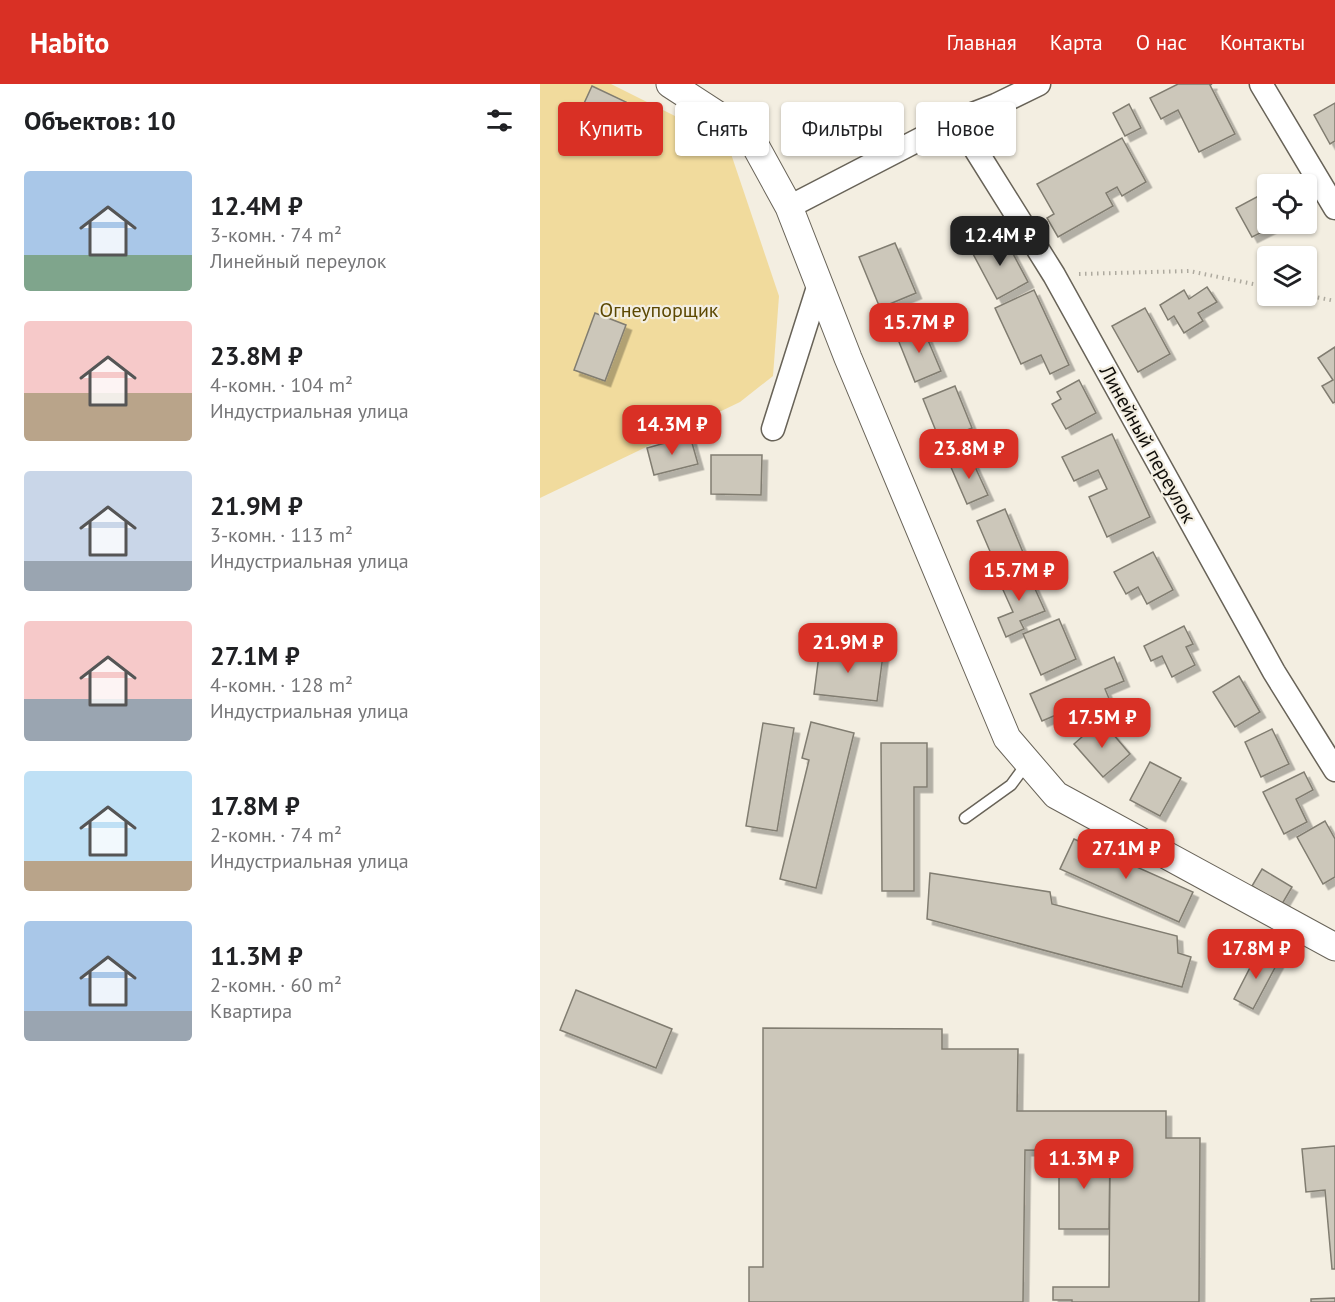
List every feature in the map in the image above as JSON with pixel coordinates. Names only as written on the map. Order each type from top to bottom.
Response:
[{"type":"street","points":[[670,84],[750,136],[789,207],[848,358],[1007,738],[1056,795],[1335,947]]},
{"type":"street","points":[[1002,102],[1039,84]]},
{"type":"street","points":[[1261,84],[1335,208]]},
{"type":"street","points":[[789,207],[916,141]]},
{"type":"street","name":"Линейный переулок","points":[[980,156],[1054,275],[1274,672],[1335,770]]},
{"type":"street","points":[[772,429],[819,284]]},
{"type":"lane","points":[[965,818],[1011,785],[1028,762]]},
{"type":"path","points":[[1054,275],[1190,271],[1257,285]]},
{"type":"path","points":[[1317,297],[1335,301]]},
{"type":"green space","name":"Огнеупорщик","points":[[540,84],[611,84],[647,102],[558,102],[558,156],[663,156],[663,110],[675,116],[675,156],[732,156],[779,296],[773,376],[740,402],[540,498]]},
{"type":"building","points":[[1178,84],[1212,84],[1210,85],[1235,134],[1199,152],[1178,110],[1161,119],[1150,98]]},
{"type":"building","points":[[592,86],[626,102],[585,102]]},
{"type":"building","points":[[1335,103],[1335,141],[1330,144],[1314,115]]},
{"type":"building","points":[[1129,104],[1141,128],[1125,136],[1113,113]]},
{"type":"building","points":[[1122,138],[1146,182],[1122,196],[1117,187],[1106,193],[1113,206],[1058,237],[1047,218],[1054,214],[1037,184]]},
{"type":"building","points":[[1257,197],[1258,234],[1252,237],[1236,208]]},
{"type":"building","points":[[1003,235],[1028,282],[997,299],[972,252]]},
{"type":"building","points":[[895,243],[916,293],[880,308],[859,257]]},
{"type":"building","points":[[1207,287],[1217,302],[1198,313],[1203,321],[1184,333],[1174,316],[1168,320],[1160,305],[1184,290],[1189,299]]},
{"type":"building","points":[[1034,290],[1069,365],[1050,374],[1041,355],[1021,364],[995,308]]},
{"type":"building","points":[[1145,308],[1170,354],[1138,372],[1112,326]]},
{"type":"building","points":[[595,313],[626,325],[605,381],[574,370]]},
{"type":"building","points":[[922,326],[941,371],[915,382],[897,337]]},
{"type":"building","points":[[1335,347],[1335,402],[1333,403],[1322,386],[1333,380],[1318,358]]},
{"type":"building","points":[[1079,380],[1096,413],[1066,429],[1052,404],[1061,399],[1057,392]]},
{"type":"building","points":[[955,386],[972,428],[940,441],[923,399]]},
{"type":"building","points":[[1112,434],[1150,517],[1107,537],[1089,497],[1107,489],[1098,470],[1074,481],[1062,457]]},
{"type":"building","points":[[690,436],[698,464],[654,475],[647,448]]},
{"type":"building","points":[[711,455],[762,455],[761,495],[711,494]]},
{"type":"building","points":[[970,456],[988,495],[967,504],[950,465]]},
{"type":"building","points":[[1005,509],[1027,562],[982,581],[975,563],[992,556],[977,521]]},
{"type":"building","points":[[1153,552],[1173,590],[1147,604],[1138,587],[1126,594],[1114,572]]},
{"type":"building","points":[[1026,569],[1045,611],[1020,621],[1024,629],[1006,637],[998,618],[1013,612],[999,581]]},
{"type":"building","points":[[1059,619],[1076,659],[1041,675],[1023,634]]},
{"type":"building","points":[[1184,626],[1193,644],[1186,647],[1195,665],[1172,677],[1162,656],[1151,661],[1144,646]]},
{"type":"building","points":[[820,647],[883,655],[877,701],[814,694]]},
{"type":"building","points":[[1114,657],[1124,681],[1105,689],[1113,708],[1070,727],[1063,712],[1042,721],[1030,694]]},
{"type":"building","points":[[1239,676],[1260,712],[1235,727],[1213,692]]},
{"type":"building","points":[[1101,720],[1130,754],[1103,777],[1074,744]]},
{"type":"building","points":[[811,722],[854,733],[816,888],[780,879],[809,760],[802,758]]},
{"type":"building","points":[[763,723],[794,728],[777,831],[746,826]]},
{"type":"building","points":[[1272,729],[1289,764],[1261,777],[1245,742]]},
{"type":"building","points":[[881,743],[927,743],[927,787],[914,787],[914,891],[882,891]]},
{"type":"building","points":[[1150,762],[1181,778],[1160,816],[1130,800]]},
{"type":"building","points":[[1304,772],[1313,790],[1296,799],[1307,822],[1284,834],[1263,792]]},
{"type":"building","points":[[1325,821],[1335,839],[1335,877],[1323,884],[1297,837]]},
{"type":"building","points":[[1074,839],[1193,892],[1179,922],[1060,869]]},
{"type":"building","points":[[1262,869],[1292,887],[1282,904],[1252,886]]},
{"type":"building","points":[[930,873],[1050,892],[1052,904],[1177,936],[1178,953],[1191,957],[1182,987],[927,919]]},
{"type":"building","points":[[1258,952],[1278,962],[1253,1009],[1234,999]]},
{"type":"building","points":[[576,990],[672,1029],[656,1068],[560,1030]]},
{"type":"building","points":[[763,1028],[942,1029],[942,1049],[1018,1049],[1017,1111],[1166,1111],[1166,1138],[1200,1138],[1199,1302],[1053,1300],[1053,1287],[1109,1287],[1110,1151],[1025,1150],[1023,1302],[749,1302],[749,1267],[763,1267]]},
{"type":"building","points":[[1335,1146],[1335,1269],[1332,1269],[1325,1190],[1306,1192],[1302,1149]]},
{"type":"building","points":[[1059,1151],[1110,1151],[1109,1229],[1059,1229]]},
{"type":"building","points":[[1335,1298],[1335,1302],[1311,1302],[1311,1299]]}]
